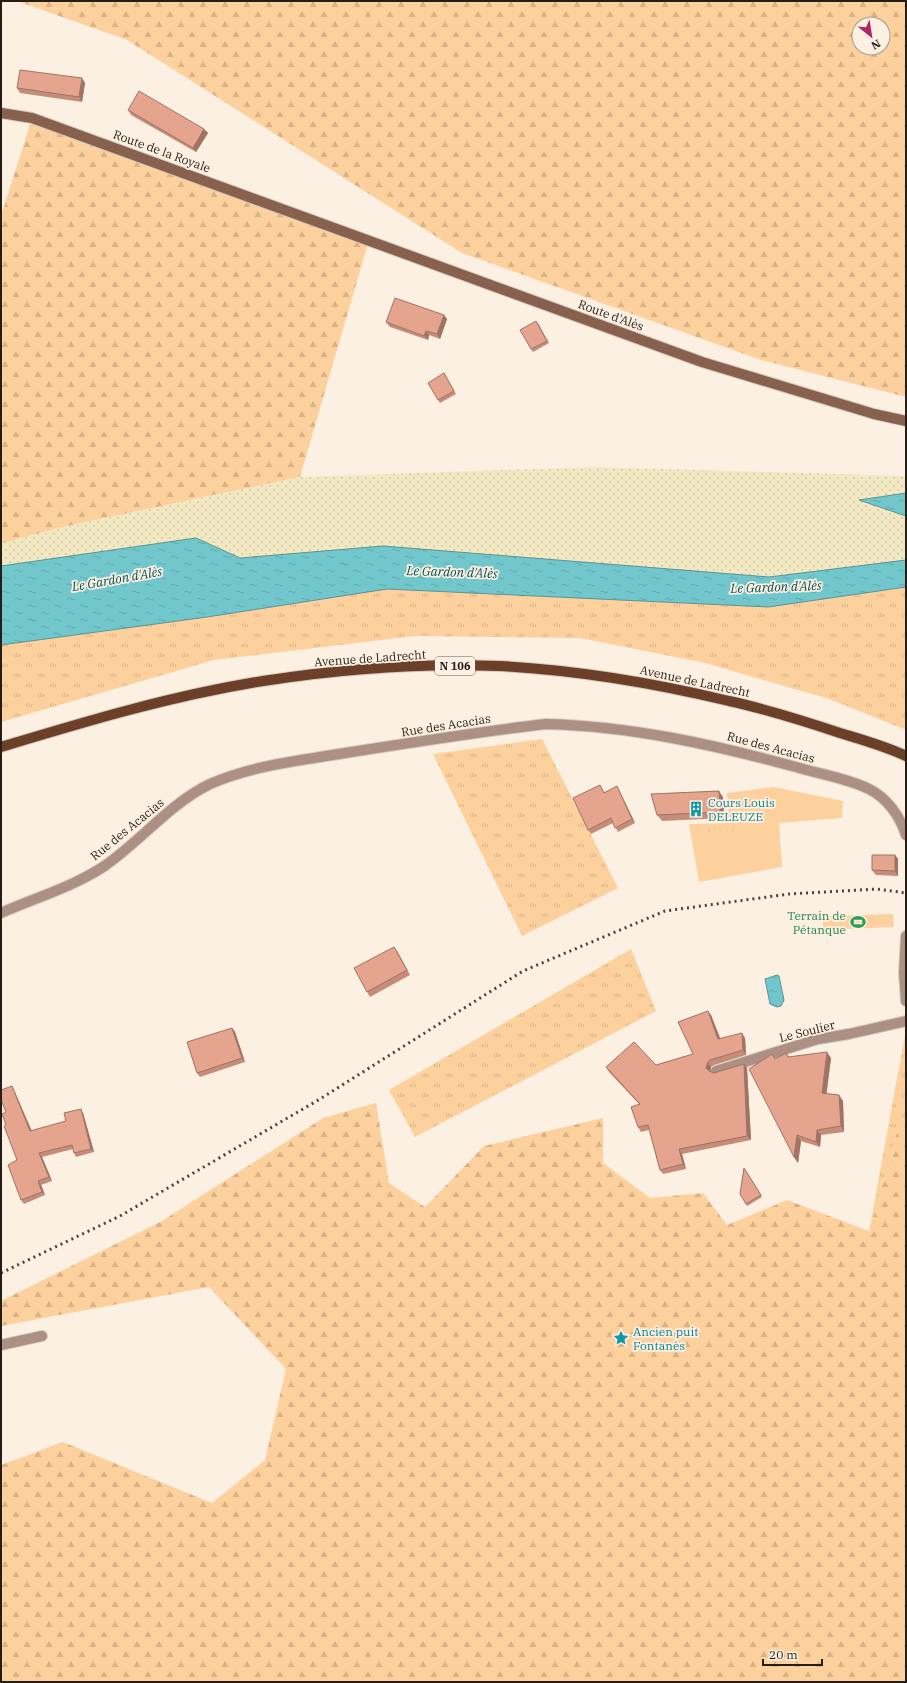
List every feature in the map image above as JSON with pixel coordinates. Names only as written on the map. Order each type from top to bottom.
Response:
[{"type":"main road","name":"Route de la Royale","points":[[1,114],[32,118],[312,219]]},
{"type":"main road","name":"Route d'Alès","points":[[312,219],[702,362],[874,414],[906,421]]},
{"type":"main road","name":"Avenue de Ladrecht","points":[[1,746],[194,695],[262,682],[330,673],[397,668],[498,666],[623,679],[689,691],[756,707],[889,748],[906,756]]},
{"type":"street","name":"Rue des Acacias","points":[[1,913],[94,872],[132,844],[174,807],[208,785],[230,775],[266,766],[352,752],[546,724],[577,724],[650,734],[723,747],[843,780],[869,789],[888,804],[903,824],[906,835]]},
{"type":"street","points":[[906,936],[904,973],[906,1001]]},
{"type":"street","name":"Le Soulier","points":[[716,1071],[818,1039],[849,1034],[906,1021]]},
{"type":"street","points":[[1,1345],[42,1336]]},
{"type":"green space","points":[[17,1],[906,1],[906,397],[761,360],[462,253],[127,40]]},
{"type":"green space","points":[[32,118],[369,240],[300,477],[58,528],[1,544],[1,216]]},
{"type":"green space","points":[[906,587],[906,730],[829,699],[705,663],[580,638],[415,636],[214,660],[1,722],[1,645],[207,617],[387,589],[768,607]]},
{"type":"green space","points":[[542,739],[618,888],[522,936],[433,754]]},
{"type":"green space","points":[[774,787],[843,801],[842,818],[779,823],[782,867],[699,882],[689,824],[729,823],[727,793]]},
{"type":"green space","name":"Terrain de Pétanque","points":[[893,914],[894,927],[823,930],[823,916]]},
{"type":"green space","points":[[631,949],[656,1011],[415,1137],[389,1090]]},
{"type":"green space","points":[[906,1030],[906,1124],[896,1135],[869,1231]]},
{"type":"green space","points":[[376,1103],[389,1183],[425,1207],[484,1146],[603,1118],[603,1163],[650,1198],[703,1193],[727,1225],[787,1200],[869,1231],[896,1135],[906,1124],[906,1682],[1,1682],[1,1465],[63,1442],[212,1503],[265,1460],[286,1369],[209,1287],[1,1326],[1,1301],[162,1221],[323,1118]]},
{"type":"sand","points":[[594,467],[906,476],[906,560],[769,577],[383,546],[240,558],[196,538],[1,566],[1,544],[58,528],[300,477]]},
{"type":"water","points":[[906,493],[906,516],[859,500]]},
{"type":"water","name":"Le Gardon d'Alès","points":[[196,538],[240,558],[383,546],[769,577],[906,560],[906,587],[768,607],[387,589],[207,617],[1,645],[1,566]]},
{"type":"water","points":[[777,975],[779,976],[784,1000],[781,1006],[777,1007],[770,1004],[765,979]]},
{"type":"building","points":[[20,70],[82,78],[79,97],[17,88]]},
{"type":"building","points":[[139,91],[204,129],[193,148],[128,110]]},
{"type":"building","points":[[395,298],[444,315],[437,334],[426,331],[424,336],[386,322]]},
{"type":"building","points":[[536,321],[547,341],[531,349],[520,330]]},
{"type":"building","points":[[444,373],[454,391],[438,400],[428,383]]},
{"type":"building","points":[[600,785],[604,793],[617,786],[632,819],[615,828],[611,818],[588,830],[573,798]]},
{"type":"building","points":[[719,791],[720,812],[657,815],[651,794]]},
{"type":"building","points":[[872,855],[895,855],[895,871],[872,870]]},
{"type":"building","points":[[394,947],[407,970],[367,992],[354,968]]},
{"type":"building","points":[[708,1011],[718,1039],[742,1033],[743,1050],[710,1060],[706,1068],[714,1073],[744,1064],[747,1136],[679,1149],[683,1164],[660,1170],[648,1125],[638,1127],[631,1107],[640,1104],[606,1067],[634,1042],[656,1065],[693,1054],[678,1022]]},
{"type":"building","points":[[232,1028],[242,1058],[197,1073],[187,1042]]},
{"type":"building","points":[[827,1052],[822,1093],[839,1095],[841,1126],[817,1130],[816,1142],[797,1135],[794,1157],[749,1069],[772,1054],[775,1059],[786,1053],[788,1057]]},
{"type":"building","points":[[12,1086],[30,1131],[66,1121],[64,1113],[81,1109],[91,1149],[74,1153],[72,1145],[39,1153],[49,1177],[38,1181],[42,1192],[21,1200],[8,1165],[17,1160],[4,1126],[6,1125],[2,1114],[6,1112],[1,1100],[1,1090]]},
{"type":"building","points":[[744,1168],[761,1195],[746,1204],[740,1194]]},
{"type":"railway","points":[[1,1273],[120,1216],[320,1099],[523,971],[665,911],[789,894],[877,889],[906,893]]},
{"type":"place","name":"Cours Louis DELEUZE","points":[[696,809]]},
{"type":"place","name":"Terrain de Pétanque","points":[[858,922]]},
{"type":"place","name":"Ancien puit Fontanès","points":[[621,1338]]}]
